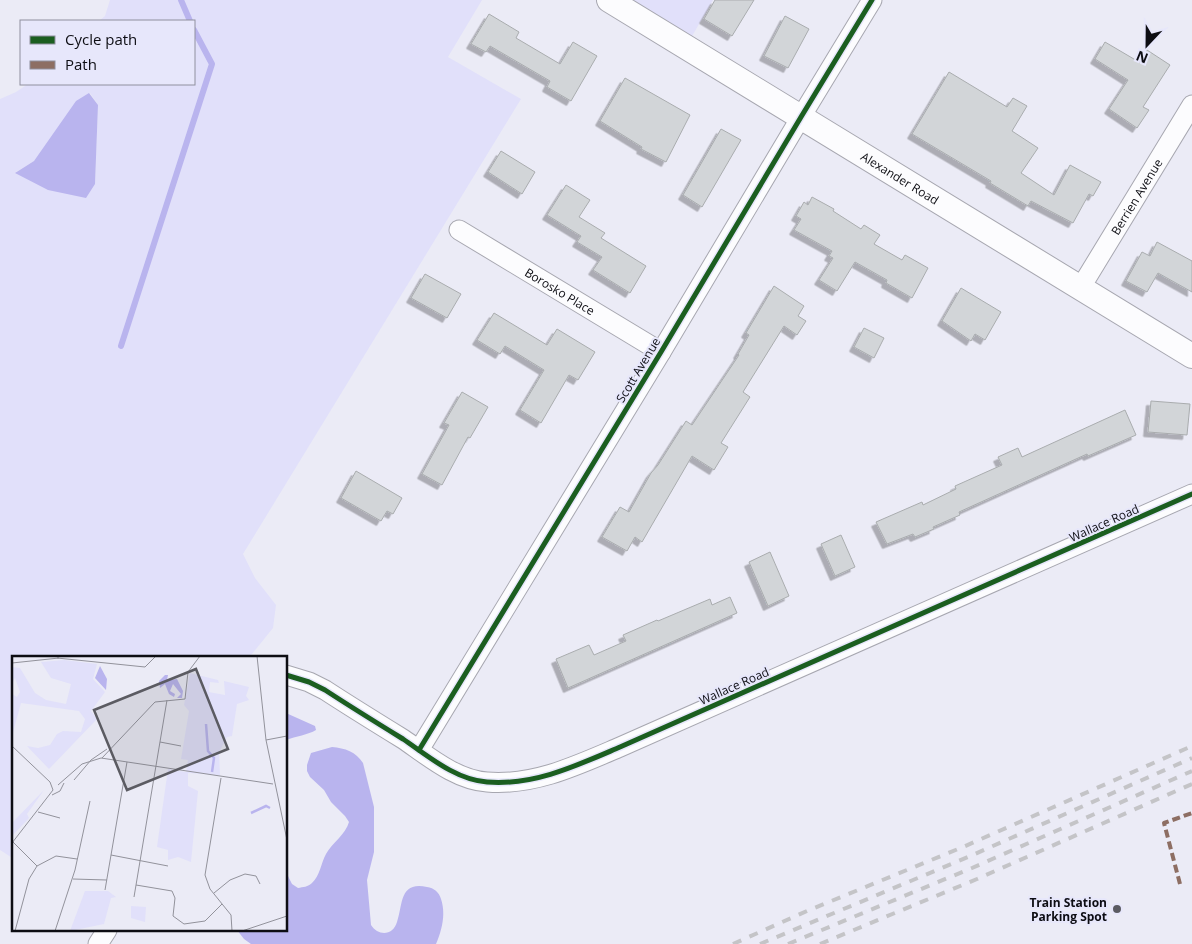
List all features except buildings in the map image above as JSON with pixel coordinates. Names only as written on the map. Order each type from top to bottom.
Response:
[{"type":"street","name":"Alexander Road","points":[[609,0],[1192,356]]},
{"type":"street","name":"Scott Avenue","points":[[419,750],[872,0]]},
{"type":"street","name":"Berrien Avenue","points":[[1081,287],[1192,105]]},
{"type":"street","name":"Borosko Place","points":[[459,230],[661,352]]},
{"type":"street","name":"Wallace Road","points":[[288,676],[309,682],[325,690],[419,750],[467,777],[487,782],[508,782],[532,778],[572,768],[1110,532],[1192,494]]},
{"type":"street","points":[[1110,532],[1152,518],[1192,508]]},
{"type":"street","points":[[98,944],[106,932]]},
{"type":"shaded area","points":[[110,0],[482,0],[448,57],[521,99],[243,554],[255,578],[276,605],[273,628],[252,654],[248,656],[12,656],[12,858],[0,850],[0,99],[26,85],[195,85],[195,20],[100,20],[105,16]],"holes":[[[90,93],[98,105],[95,184],[16,172],[34,161]]]},
{"type":"shaded area","points":[[618,0],[713,0],[688,43]]},
{"type":"shaded area","points":[[89,93],[98,105],[95,184],[86,198],[48,190],[15,173],[34,161],[76,101]]},
{"type":"shaded area","points":[[288,714],[315,726],[316,730],[288,739]]},
{"type":"shaded area","points":[[332,747],[341,748],[350,751],[363,763],[374,807],[374,852],[367,880],[371,925],[381,933],[389,932],[395,927],[407,891],[418,886],[430,888],[439,894],[443,910],[442,928],[436,944],[251,944],[239,932],[288,932],[288,876],[292,884],[298,888],[305,887],[315,880],[326,854],[349,822],[331,802],[324,790],[310,777],[307,765],[311,753]]},
{"type":"waterway","points":[[181,0],[190,20]]},
{"type":"waterway","points":[[121,346],[212,64],[195,32]]},
{"type":"railway","points":[[733,944],[807,911],[963,847],[1192,746]]},
{"type":"railway","points":[[760,944],[968,857],[1192,758]]},
{"type":"railway","points":[[788,944],[972,868],[1192,771]]},
{"type":"railway","points":[[820,944],[977,879],[1192,784]]},
{"type":"marked path","points":[[1180,884],[1164,823],[1192,813]]},
{"type":"cycle path","points":[[419,750],[872,0]]},
{"type":"cycle path","points":[[288,676],[309,682],[325,690],[403,739],[432,760],[464,777],[487,782],[522,781],[555,773],[620,747],[1192,494]]},
{"type":"place","name":"Train Station Parking Spot","points":[[1117,909]]}]
